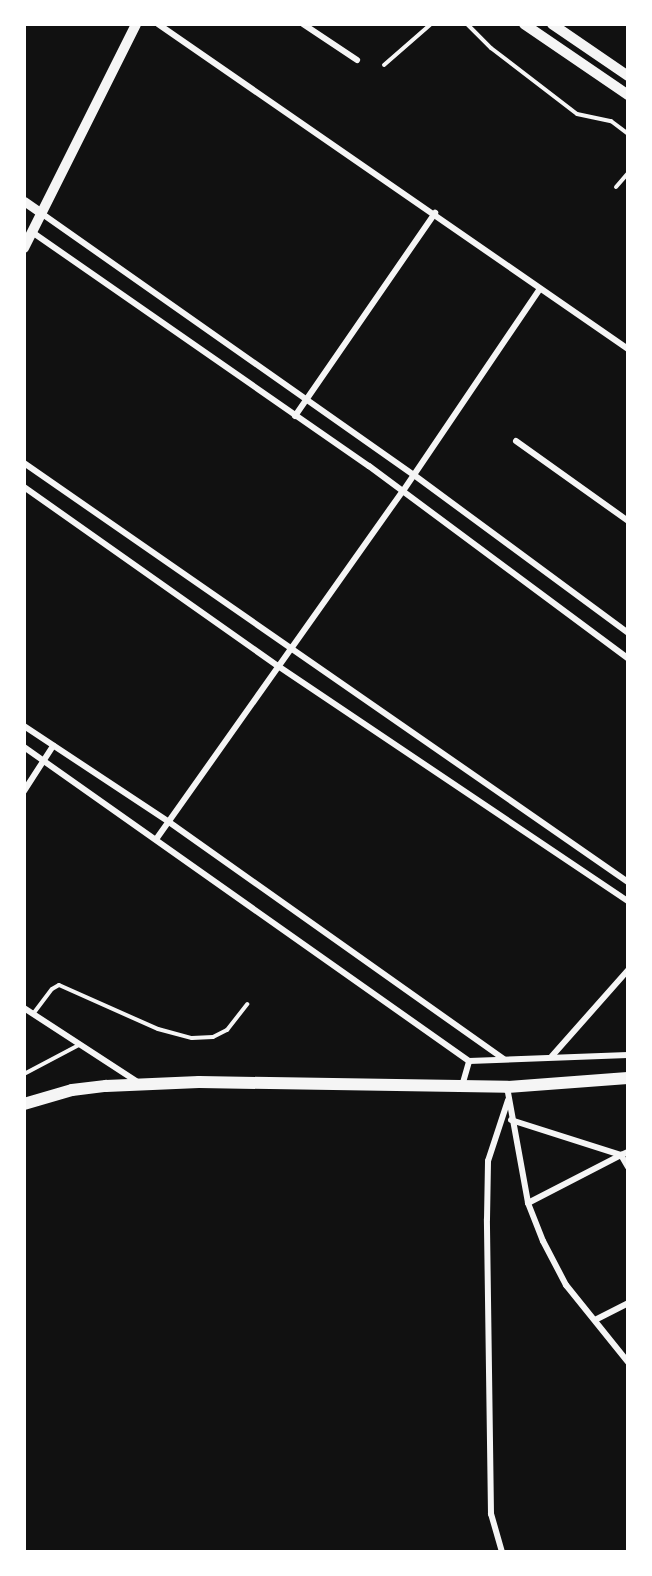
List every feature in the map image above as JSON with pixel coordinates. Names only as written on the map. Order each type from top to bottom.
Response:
[{"type":"main road","points":[[24,248],[28,229],[41,213],[136,24]]},
{"type":"main road","points":[[524,24],[628,95]]},
{"type":"main road","points":[[552,24],[628,76]]},
{"type":"main road","points":[[24,1104],[72,1090],[141,1084],[462,1087],[507,1094],[628,1078]]},
{"type":"street","points":[[158,24],[435,213],[628,349]]},
{"type":"street","points":[[303,24],[357,60]]},
{"type":"street","points":[[24,201],[308,399],[628,633]]},
{"type":"street","points":[[295,416],[435,213]]},
{"type":"street","points":[[28,229],[403,491],[628,658]]},
{"type":"street","points":[[158,838],[403,491],[540,289]]},
{"type":"street","points":[[516,441],[628,522]]},
{"type":"street","points":[[24,462],[628,882]]},
{"type":"street","points":[[24,488],[278,666],[628,900]]},
{"type":"street","points":[[24,726],[169,822],[504,1059]]},
{"type":"street","points":[[24,791],[53,746]]},
{"type":"street","points":[[24,747],[158,838],[469,1061],[552,1056],[628,1055]]},
{"type":"street","points":[[557,853],[566,840]]},
{"type":"street","points":[[552,1056],[628,970]]},
{"type":"street","points":[[24,1008],[141,1084]]},
{"type":"street","points":[[462,1087],[469,1061]]},
{"type":"street","points":[[507,1094],[528,1203],[566,1285],[628,1362]]},
{"type":"street","points":[[502,1552],[491,1514],[488,1161],[507,1094]]},
{"type":"street","points":[[511,1120],[625,1153]]},
{"type":"street","points":[[625,1153],[628,1167]]},
{"type":"street","points":[[528,1203],[625,1153]]},
{"type":"street","points":[[595,1320],[628,1303]]},
{"type":"lane","points":[[384,65],[431,24]]},
{"type":"lane","points":[[467,24],[491,48],[576,114],[611,121],[628,134]]},
{"type":"lane","points":[[616,188],[628,173]]},
{"type":"lane","points":[[33,1014],[52,989],[59,985],[158,1029],[192,1038],[213,1037],[227,1030],[248,1004]]},
{"type":"lane","points":[[24,1074],[79,1044]]}]
